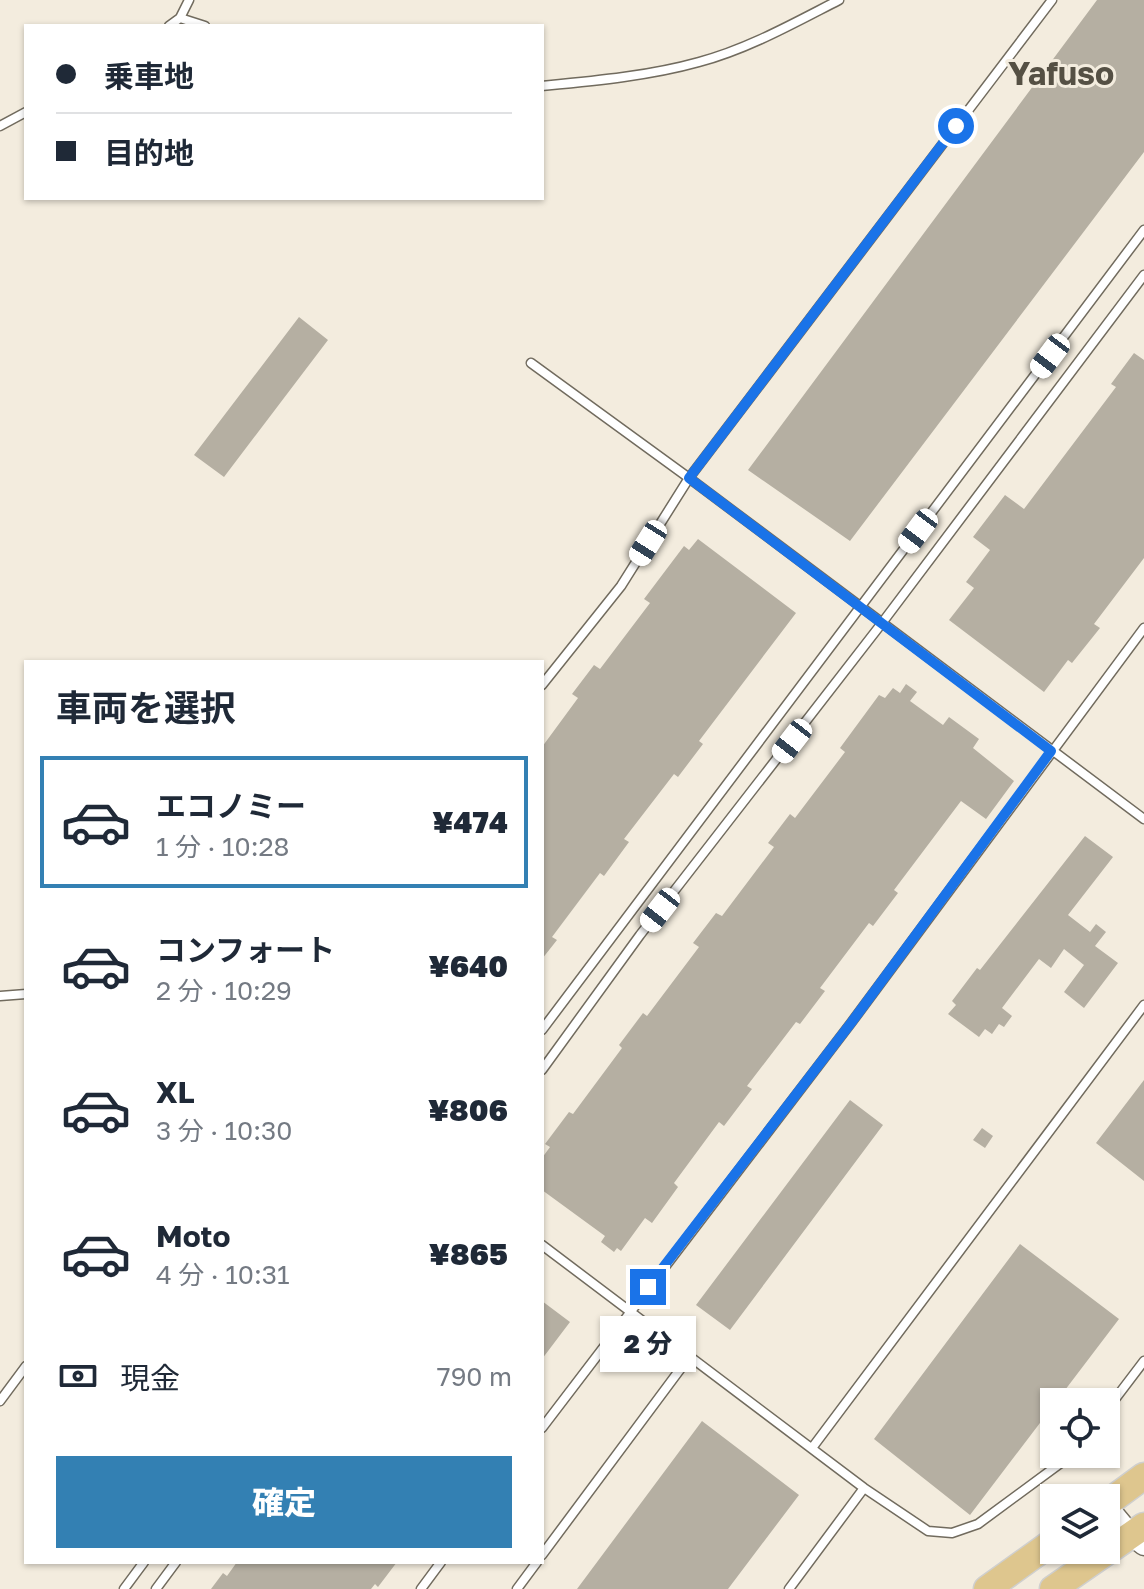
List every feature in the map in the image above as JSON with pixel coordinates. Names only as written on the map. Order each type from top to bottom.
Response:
[{"type":"highway","points":[[1120,1494],[1144,1476]]},
{"type":"highway","points":[[1053,1589],[1140,1535]]},
{"type":"highway","points":[[987,1589],[1040,1551]]},
{"type":"street","points":[[1120,1517],[1140,1535]]},
{"type":"lane","points":[[172,24],[180,18],[189,0]]},
{"type":"lane","points":[[544,86],[700,62],[775,34],[839,0]]},
{"type":"lane","points":[[544,682],[621,586],[689,478],[1052,0]]},
{"type":"lane","points":[[180,18],[199,24]]},
{"type":"lane","points":[[0,126],[24,113]]},
{"type":"lane","points":[[544,1027],[1144,230]]},
{"type":"lane","points":[[544,1067],[640,935],[882,623],[1144,275]]},
{"type":"lane","points":[[531,363],[1144,819]]},
{"type":"lane","points":[[544,1425],[851,1023],[1144,628]]},
{"type":"lane","points":[[0,996],[24,994]]},
{"type":"lane","points":[[812,1448],[1144,1005]]},
{"type":"lane","points":[[544,1246],[864,1488],[928,1531],[952,1533],[978,1524],[1054,1468]]},
{"type":"lane","points":[[544,1552],[690,1356]]},
{"type":"lane","points":[[1120,1393],[1144,1361]]},
{"type":"lane","points":[[0,1401],[24,1369]]},
{"type":"lane","points":[[789,1589],[864,1488]]},
{"type":"lane","points":[[124,1589],[143,1564]]},
{"type":"lane","points":[[156,1589],[175,1564]]},
{"type":"lane","points":[[421,1589],[440,1564]]},
{"type":"lane","points":[[517,1589],[536,1564]]},
{"type":"building","points":[[1097,0],[1144,0],[1144,152],[850,541],[748,470]]},
{"type":"building","points":[[299,317],[328,340],[224,477],[194,455]]},
{"type":"building","points":[[1134,353],[1144,360],[1144,558],[1094,624],[1100,628],[1072,663],[1068,660],[1044,692],[949,620],[974,588],[966,582],[990,550],[973,537],[1005,495],[1024,509],[1116,387],[1111,384]]},
{"type":"building","points":[[698,539],[796,613],[699,741],[703,744],[678,777],[674,774],[624,839],[629,842],[604,876],[600,873],[552,937],[557,940],[544,956],[544,744],[578,698],[572,694],[594,665],[600,669],[650,603],[644,599],[684,546],[689,550]]},
{"type":"building","points":[[906,684],[917,692],[910,701],[943,725],[949,717],[979,739],[973,748],[1014,781],[986,819],[961,801],[894,890],[898,893],[873,926],[869,923],[820,988],[825,991],[800,1024],[796,1022],[747,1086],[752,1089],[724,1126],[719,1122],[674,1183],[678,1187],[652,1223],[645,1218],[621,1251],[617,1248],[614,1252],[601,1242],[605,1236],[544,1191],[544,1155],[550,1147],[545,1144],[569,1112],[573,1114],[622,1048],[619,1045],[643,1013],[647,1016],[699,947],[693,943],[716,913],[722,916],[774,847],[768,843],[790,814],[795,818],[845,752],[840,748],[879,695],[885,698],[893,688],[900,693]]},
{"type":"building","points":[[1085,836],[1113,857],[1068,915],[1090,932],[1096,924],[1106,932],[1095,946],[1118,963],[1084,1008],[1064,992],[1084,965],[1064,949],[1051,968],[1039,959],[1002,1008],[1012,1016],[1004,1027],[999,1024],[992,1034],[985,1029],[979,1037],[948,1014],[956,1005],[952,1001]]},
{"type":"building","points":[[1144,1080],[1144,1181],[1096,1143]]},
{"type":"building","points":[[850,1100],[883,1125],[730,1330],[696,1305]]},
{"type":"building","points":[[982,1128],[993,1136],[985,1148],[973,1140]]},
{"type":"building","points":[[1020,1244],[1119,1319],[1067,1388],[1040,1388],[1040,1423],[970,1515],[874,1439]]},
{"type":"building","points":[[544,1302],[570,1322],[544,1356]]},
{"type":"building","points":[[702,1421],[799,1495],[728,1589],[577,1589]]},
{"type":"building","points":[[236,1564],[395,1564],[378,1587],[375,1584],[371,1589],[211,1589],[223,1573],[227,1576]]},
{"type":"district","name":"Yafuso","points":[[1061,73]]},
{"type":"route","points":[[648,1287],[851,1023],[1051,751],[689,478],[956,126]]}]
